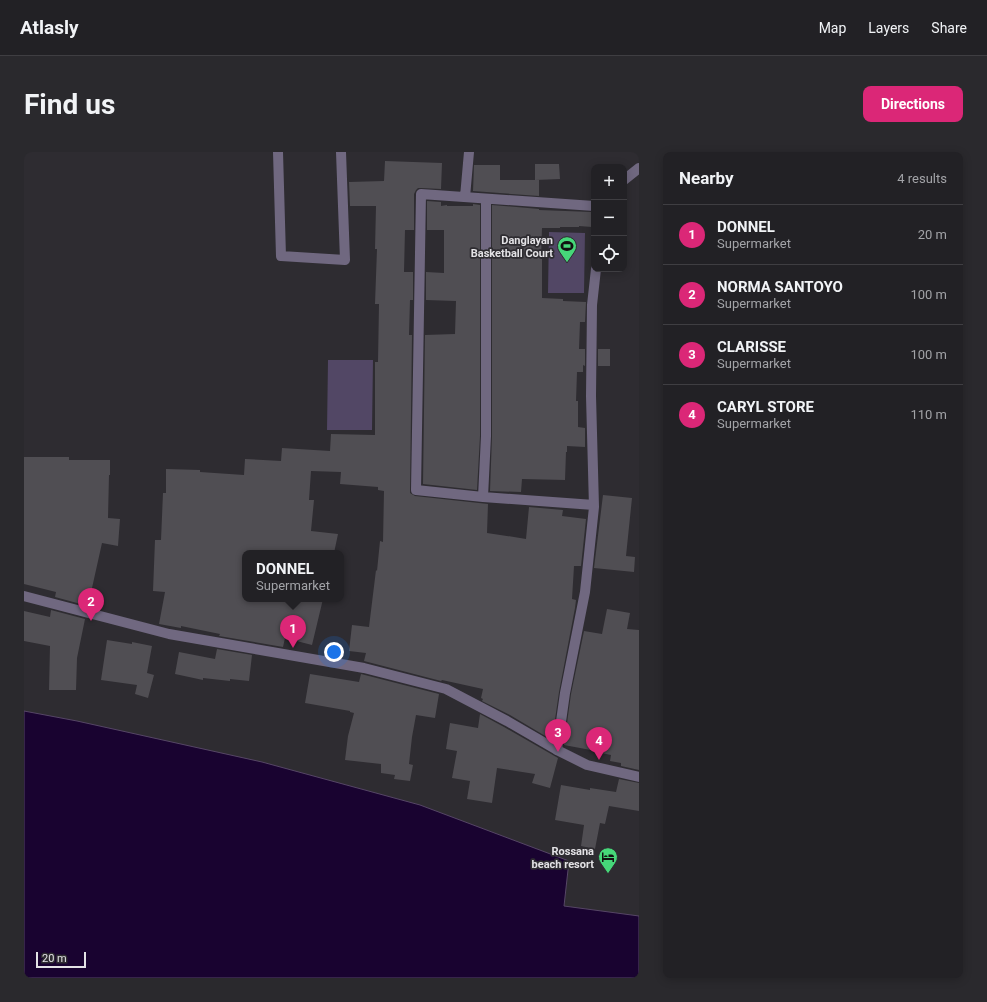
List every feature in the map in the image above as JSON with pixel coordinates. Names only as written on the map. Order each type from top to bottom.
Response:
[{"type":"street","points":[[278,152],[281,256],[345,260],[341,152]]},
{"type":"street","points":[[465,197],[469,152]]},
{"type":"street","points":[[627,178],[639,168]]},
{"type":"street","points":[[591,206],[421,194],[416,490],[594,505]]},
{"type":"street","points":[[483,496],[486,436],[486,199]]},
{"type":"street","points":[[557,750],[565,693],[585,592],[594,505],[591,396],[592,305],[596,272]]},
{"type":"street","points":[[24,596],[169,634],[364,668],[446,689],[587,765],[639,777]]},
{"type":"shaded area","name":"Danglayan Basketball Court","points":[[549,232],[585,233],[584,293],[548,293]]},
{"type":"shaded area","points":[[328,360],[373,360],[372,430],[327,430]]},
{"type":"shaded area","points":[[24,711],[77,721],[262,762],[420,805],[569,861],[564,906],[639,916],[639,978],[24,978]]},
{"type":"building","points":[[385,161],[442,163],[441,189],[418,188],[416,190],[414,194],[414,230],[405,230],[404,272],[413,272],[413,300],[410,300],[409,335],[412,335],[410,493],[415,496],[488,504],[487,533],[526,539],[529,507],[563,510],[562,516],[586,519],[581,566],[574,566],[572,599],[576,600],[575,608],[559,692],[552,740],[510,715],[482,701],[483,699],[481,698],[483,689],[441,681],[364,661],[366,653],[349,651],[352,625],[369,627],[380,541],[383,542],[384,491],[378,490],[378,487],[340,484],[341,472],[311,471],[309,500],[314,500],[311,531],[338,534],[335,550],[242,550],[242,602],[322,602],[312,645],[285,638],[283,647],[219,636],[220,634],[181,626],[181,628],[159,624],[165,592],[153,591],[155,540],[161,540],[163,493],[166,493],[166,469],[200,470],[200,472],[244,475],[245,459],[281,461],[282,448],[330,451],[331,434],[375,435],[375,362],[378,362],[379,304],[375,304],[377,249],[375,249],[376,206],[350,206],[349,182],[384,181]]},
{"type":"building","points":[[535,164],[559,164],[560,179],[535,180]]},
{"type":"building","points":[[474,165],[500,165],[500,180],[539,180],[539,196],[473,191]]},
{"type":"building","points":[[427,201],[441,202],[441,206],[480,205],[480,436],[477,490],[423,484],[425,335],[455,334],[456,301],[426,300],[426,272],[444,273],[444,230],[427,230]]},
{"type":"building","points":[[492,205],[539,210],[591,212],[591,227],[542,228],[541,259],[542,298],[586,302],[585,322],[580,322],[579,349],[585,349],[585,366],[583,365],[583,372],[577,372],[576,401],[578,401],[578,427],[585,428],[585,447],[567,446],[565,480],[522,479],[521,492],[490,491],[492,436]]},
{"type":"building","points":[[598,349],[610,349],[610,366],[598,366]]},
{"type":"building","points":[[24,457],[69,457],[69,460],[110,460],[108,518],[120,519],[118,546],[102,543],[88,606],[55,597],[56,592],[24,584]]},
{"type":"building","points":[[603,495],[632,498],[626,556],[635,557],[634,572],[594,568]]},
{"type":"building","points":[[607,609],[630,613],[627,629],[639,630],[639,770],[621,766],[621,763],[610,761],[611,755],[564,745],[571,694],[584,631],[602,634]]},
{"type":"building","points":[[51,610],[85,619],[77,658],[76,690],[49,690],[50,646],[24,641],[24,611],[50,617]]},
{"type":"building","points":[[107,640],[132,644],[132,642],[152,646],[147,673],[154,675],[148,698],[135,694],[137,685],[101,680]]},
{"type":"building","points":[[217,649],[252,655],[249,681],[230,679],[230,681],[203,678],[203,680],[175,674],[179,652],[215,659]]},
{"type":"building","points":[[310,674],[359,682],[361,674],[439,694],[435,718],[416,715],[409,764],[413,765],[410,781],[394,779],[395,775],[381,773],[381,764],[345,760],[348,736],[354,713],[305,703]]},
{"type":"building","points":[[480,714],[558,758],[550,788],[532,783],[535,774],[497,768],[492,803],[467,799],[470,781],[452,778],[457,751],[446,749],[450,723],[478,728]]},
{"type":"building","points":[[619,779],[639,783],[639,811],[609,806],[605,824],[600,823],[595,849],[581,846],[584,825],[555,820],[561,785],[590,790],[590,788],[616,792]]},
{"type":"place","name":"Danglayan Basketball Court","points":[[567,263]]},
{"type":"place","name":"NORMA SANTOYO","points":[[91,621]]},
{"type":"place","name":"DONNEL","points":[[293,648]]},
{"type":"place","name":"CLARISSE","points":[[558,752]]},
{"type":"place","name":"CARYL STORE","points":[[599,760]]},
{"type":"place","name":"Rossana beach resort","points":[[608,874]]}]
